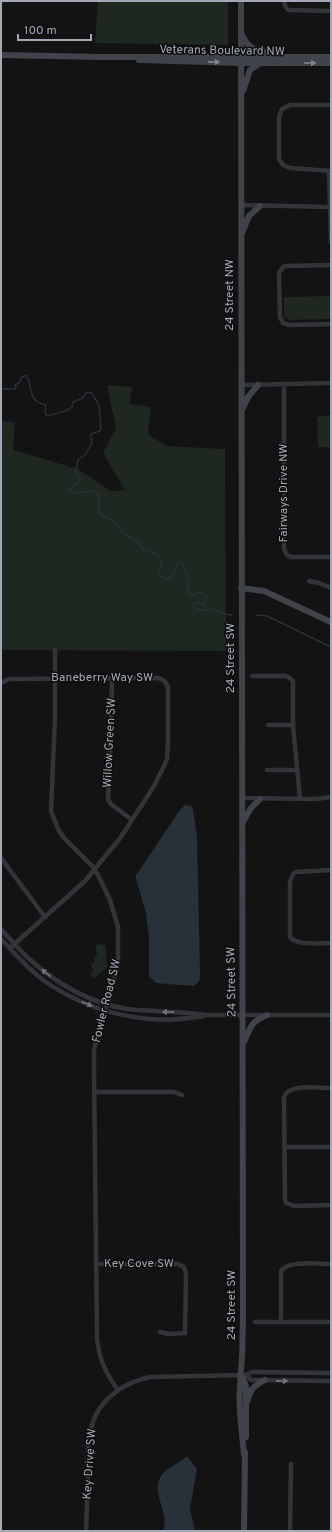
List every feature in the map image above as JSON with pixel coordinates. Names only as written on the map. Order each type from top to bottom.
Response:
[{"type":"street","name":"24 Street NW","points":[[241,1],[242,588]]},
{"type":"street","points":[[284,1],[284,6],[288,10],[331,10]]},
{"type":"street","points":[[241,32],[246,44],[253,49],[289,57]]},
{"type":"street","points":[[1,55],[101,57]]},
{"type":"street","name":"Veterans Boulevard NW","points":[[101,57],[331,56]]},
{"type":"street","name":"Veterans Boulevard NW","points":[[101,57],[156,61],[331,63]]},
{"type":"street","points":[[241,100],[250,70],[260,63]]},
{"type":"street","points":[[331,105],[285,106],[279,117],[280,163],[290,168],[330,171],[329,207],[331,242]]},
{"type":"street","points":[[241,205],[329,207]]},
{"type":"street","points":[[241,236],[249,216],[260,206]]},
{"type":"street","points":[[331,265],[286,266],[281,270],[279,280],[280,317],[284,322],[290,325],[331,324]]},
{"type":"street","points":[[241,386],[331,383]]},
{"type":"street","points":[[241,412],[248,397],[258,385]]},
{"type":"street","name":"Fairways Drive NW","points":[[284,385],[284,549],[287,555],[291,557],[331,557]]},
{"type":"street","points":[[309,581],[331,588]]},
{"type":"street","points":[[242,588],[264,591],[331,622]]},
{"type":"street","name":"24 Street SW","points":[[242,588],[244,1375],[246,1387],[244,1531]]},
{"type":"street","name":"Fowler Road SW","points":[[56,650],[56,718],[51,811],[58,829],[64,838],[95,869],[110,900],[118,927],[118,963],[94,1051],[97,1338],[99,1355],[106,1372],[118,1390]]},
{"type":"street","points":[[252,676],[286,676],[292,679],[293,725],[300,799]]},
{"type":"street","name":"Willow Green SW","points":[[112,678],[112,734],[108,799],[111,804],[132,820]]},
{"type":"street","name":"Baneberry Way SW","points":[[1,683],[9,679],[162,679],[167,684],[168,688],[167,759],[160,776],[132,820],[95,869],[75,890],[10,948]]},
{"type":"street","points":[[268,725],[293,725]]},
{"type":"street","points":[[267,770],[297,770]]},
{"type":"street","points":[[242,798],[300,799],[331,797]]},
{"type":"street","points":[[243,824],[251,808],[260,799]]},
{"type":"street","points":[[1,858],[45,917]]},
{"type":"street","points":[[331,870],[296,872],[293,874],[290,882],[290,938],[293,941],[300,942],[331,943]]},
{"type":"street","points":[[1,929],[35,964],[60,982],[86,996],[108,1004],[140,1010],[188,1012],[206,1016]]},
{"type":"street","points":[[1,939],[22,962],[42,979],[83,1003],[106,1011],[154,1018],[189,1019],[206,1016],[243,1015],[331,1016]]},
{"type":"street","points":[[243,1045],[250,1028],[255,1021],[268,1016]]},
{"type":"street","points":[[331,1088],[294,1088],[285,1093],[284,1097],[284,1197],[286,1203],[294,1206],[331,1206]]},
{"type":"street","points":[[94,1092],[169,1092],[182,1095]]},
{"type":"street","points":[[284,1147],[331,1147]]},
{"type":"street","name":"Key Cove SW","points":[[96,1264],[178,1264],[184,1267],[186,1274],[185,1333],[169,1334],[160,1332]]},
{"type":"street","points":[[280,1322],[281,1271],[283,1268],[293,1264],[331,1264]]},
{"type":"street","points":[[255,1322],[331,1322]]},
{"type":"street","name":"Key Drive SW","points":[[86,1531],[88,1442],[97,1413],[105,1402],[118,1390],[132,1382],[150,1377],[244,1375],[252,1372],[331,1373]]},
{"type":"street","points":[[244,1375],[251,1380],[331,1382]]},
{"type":"street","name":"24 Street SW","points":[[244,1375],[240,1386],[241,1427],[244,1454]]},
{"type":"street","points":[[246,1406],[249,1394],[254,1386],[265,1380]]},
{"type":"street","points":[[290,1531],[291,1464]]},
{"type":"shaded area","points":[[98,1],[228,1],[228,45],[95,43]]},
{"type":"shaded area","points":[[331,296],[331,319],[290,320],[284,317],[284,297]]},
{"type":"shaded area","points":[[107,385],[132,387],[130,404],[151,407],[148,434],[166,446],[225,449],[226,651],[1,650],[1,421],[15,422],[13,450],[78,469],[111,491],[125,490],[103,453],[116,428]]},
{"type":"shaded area","points":[[331,415],[331,449],[326,447],[318,447],[317,417]]},
{"type":"shaded area","points":[[185,805],[191,806],[193,809],[197,837],[200,976],[199,982],[193,986],[156,983],[149,976],[149,937],[146,913],[136,879],[136,875],[173,820]]},
{"type":"shaded area","points":[[97,944],[105,945],[108,967],[94,978],[90,975],[93,971],[91,964],[95,962],[94,958],[97,954]]},
{"type":"shaded area","points":[[188,1457],[197,1469],[190,1509],[195,1531],[163,1531],[164,1516],[159,1496],[158,1483],[161,1476],[166,1471]]},
{"type":"waterway","points":[[1,389],[16,388],[15,385],[19,383],[22,377],[26,375],[33,397],[40,403],[46,405],[45,413],[47,416],[66,411],[72,407],[73,402],[82,398],[87,392],[92,393],[99,406],[101,428],[100,431],[91,434],[92,443],[86,454],[78,460],[76,473],[78,474],[80,480],[70,490],[73,493],[93,491],[96,493],[99,498],[98,507],[101,515],[115,522],[121,531],[138,542],[144,550],[156,554],[161,561],[161,567],[158,574],[165,579],[172,576],[177,564],[180,562],[182,563],[189,577],[187,580],[189,594],[192,595],[200,592],[207,596],[204,604],[195,603],[193,605],[194,607],[204,611],[213,609],[228,615],[232,615]]},
{"type":"waterway","points":[[256,615],[267,616],[331,647]]}]
